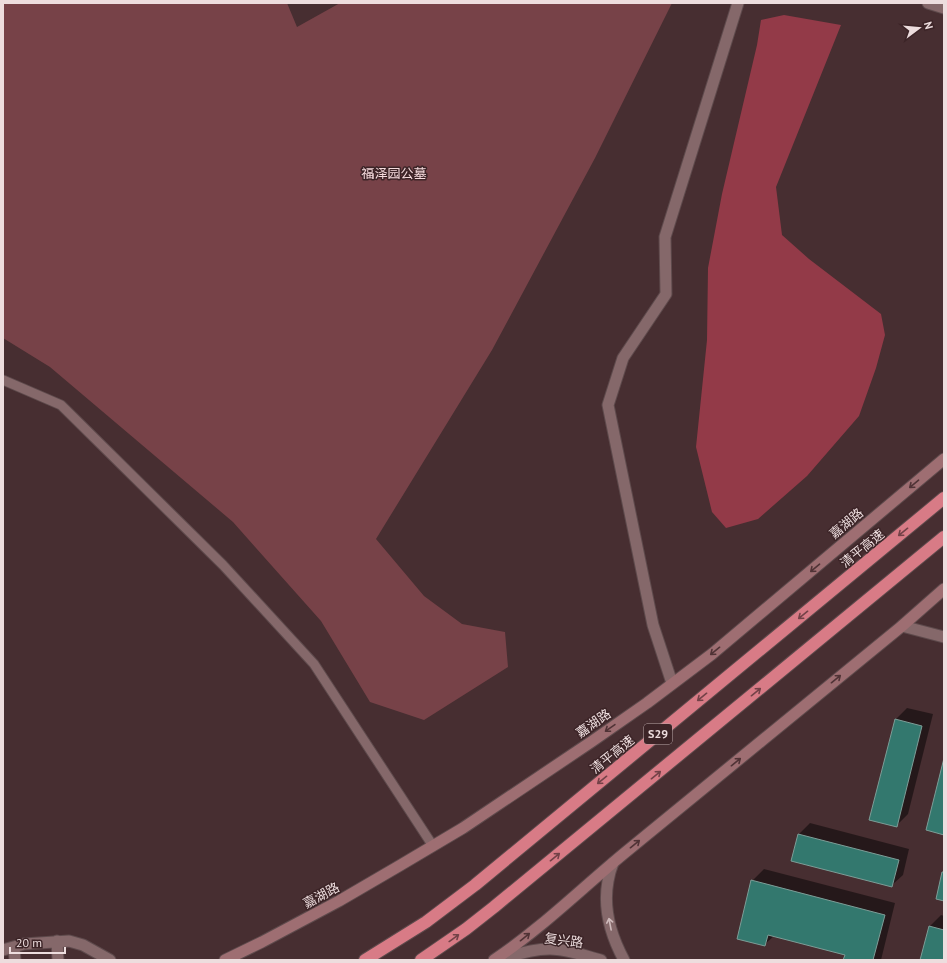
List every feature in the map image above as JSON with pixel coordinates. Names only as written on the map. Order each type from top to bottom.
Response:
[{"type":"highway","name":"清平高速","points":[[365,960],[426,922],[475,885],[944,498]]},
{"type":"highway","name":"S29","points":[[421,960],[466,929],[494,907],[944,537]]},
{"type":"main road","name":"嘉湖路","points":[[225,960],[339,902],[463,828],[591,742],[712,654],[944,459]]},
{"type":"main road","points":[[494,960],[514,947],[545,922],[613,862],[902,626],[944,589]]},
{"type":"street","points":[[672,684],[654,625],[608,405],[623,358],[666,294],[665,237],[738,3]]},
{"type":"street","points":[[928,3],[944,8]]},
{"type":"street","points":[[902,626],[944,637]]},
{"type":"street","points":[[613,862],[606,892],[608,910],[611,929],[624,960]]},
{"type":"street","points":[[57,941],[58,960]]},
{"type":"street","points":[[15,960],[8,949],[24,944],[69,941],[83,945],[110,960]]},
{"type":"street","name":"复兴路","points":[[501,960],[529,951],[550,949],[601,960]]},
{"type":"lane","points":[[3,380],[61,405],[217,560],[314,664],[433,846]]},
{"type":"green space","name":"福泽园公墓","points":[[3,3],[287,3],[297,27],[340,3],[672,3],[595,158],[492,350],[376,539],[424,596],[462,624],[505,632],[508,667],[424,720],[370,702],[321,621],[233,522],[50,367],[3,338]]},
{"type":"shaded area","points":[[784,15],[841,25],[776,187],[782,235],[809,259],[881,314],[885,335],[876,368],[859,416],[807,476],[758,519],[726,528],[712,512],[696,447],[707,340],[708,268],[722,194],[757,45],[761,20]]},
{"type":"building","points":[[895,719],[922,726],[897,827],[869,820]]},
{"type":"building","points":[[944,758],[944,835],[926,830]]},
{"type":"building","points":[[798,834],[899,860],[892,887],[791,861]]},
{"type":"building","points":[[942,872],[944,872],[944,901],[936,899]]},
{"type":"building","points":[[751,880],[885,915],[873,960],[843,960],[845,955],[768,935],[765,946],[737,939]]},
{"type":"building","points":[[929,926],[944,930],[944,960],[920,960]]}]
